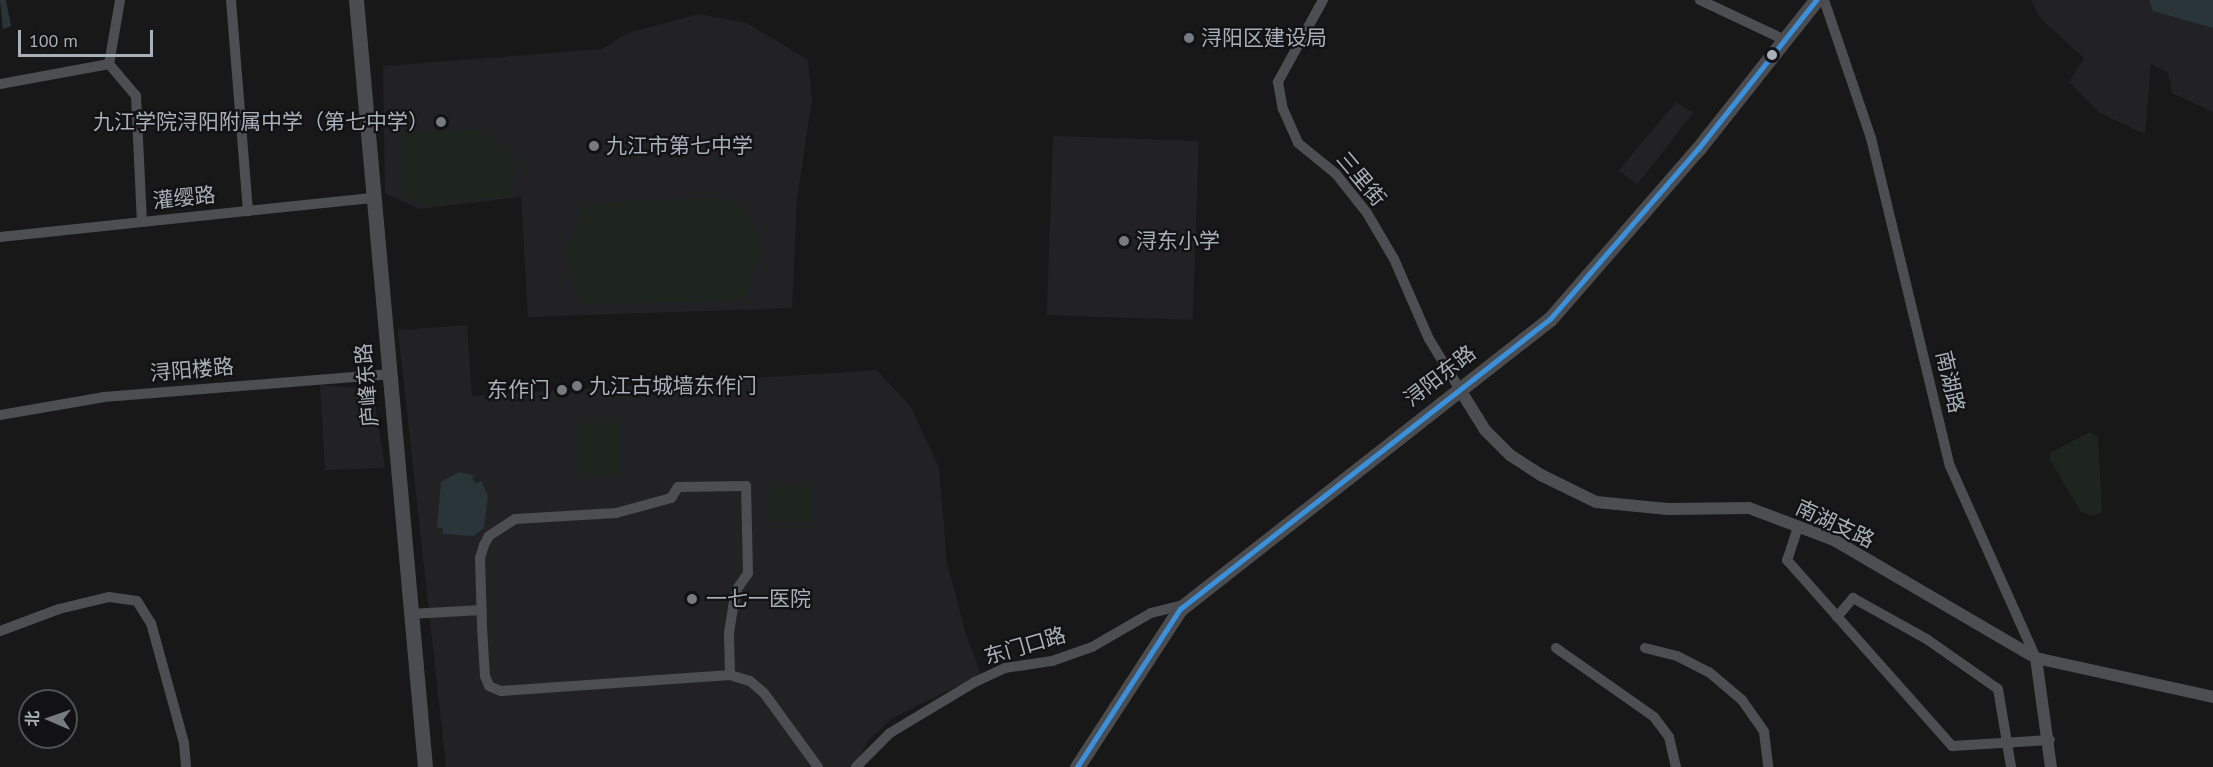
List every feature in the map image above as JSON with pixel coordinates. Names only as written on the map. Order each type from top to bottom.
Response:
[{"type":"main road","name":"庐峰东路","points":[[356,0],[372,198],[425,767]]},
{"type":"main road","name":"浔阳东路","points":[[1077,767],[1121,694],[1186,604],[1550,319],[1698,148],[1816,0]]},
{"type":"street","points":[[108,64],[120,0]]},
{"type":"street","points":[[231,0],[248,211]]},
{"type":"street","name":"三里街","points":[[1323,0],[1278,82],[1283,109],[1298,143],[1336,174],[1367,213],[1394,259],[1429,339],[1459,388]]},
{"type":"street","points":[[1700,0],[1785,39]]},
{"type":"street","name":"南湖路","points":[[1824,0],[1871,138],[1950,466],[2036,658],[2050,740],[2051,767]]},
{"type":"street","points":[[0,84],[108,64]]},
{"type":"street","points":[[108,64],[136,96],[142,222]]},
{"type":"street","name":"灌缨路","points":[[0,237],[372,198]]},
{"type":"street","name":"浔阳楼路","points":[[0,415],[104,397],[388,374]]},
{"type":"street","name":"南湖支路","points":[[1459,388],[1485,430],[1510,455],[1541,475],[1596,502],[1668,509],[1749,508],[1834,540],[2036,658],[2213,697]]},
{"type":"street","points":[[730,675],[730,625],[737,589],[748,573],[746,486],[678,487],[671,498],[616,513],[509,522],[489,536],[484,545],[482,610],[485,676],[489,686],[501,691],[730,675],[750,681],[764,693],[819,767]]},
{"type":"street","points":[[1798,526],[1787,560],[1952,747],[2050,740]]},
{"type":"street","points":[[0,631],[59,609],[109,597],[137,600],[152,623],[184,743],[186,767]]},
{"type":"street","points":[[1837,617],[1853,598],[1928,640],[1998,689],[2011,767]]},
{"type":"street","name":"东门口路","points":[[856,767],[890,733],[975,682],[1005,668],[1052,660],[1092,647],[1151,613],[1186,604]]},
{"type":"street","points":[[410,614],[482,610]]},
{"type":"street","points":[[1557,648],[1654,717],[1669,737],[1676,767]]},
{"type":"street","points":[[1645,648],[1677,656],[1709,672],[1742,700],[1764,732],[1768,767]]},
{"type":"shaded area","points":[[0,0],[6,0],[11,26],[3,29]]},
{"type":"shaded area","points":[[2031,0],[2213,0],[2213,112],[2172,93],[2168,73],[2151,64],[2145,134],[2100,113],[2069,82],[2084,58],[2041,19]]},
{"type":"shaded area","points":[[2149,0],[2213,0],[2213,28],[2153,11]]},
{"type":"shaded area","name":"九江市第七中学","points":[[699,14],[747,23],[808,60],[812,100],[797,198],[792,308],[528,317],[521,197],[419,209],[385,193],[383,66],[602,49],[628,33]]},
{"type":"shaded area","points":[[1676,102],[1693,113],[1637,185],[1619,170]]},
{"type":"shaded area","points":[[481,130],[516,157],[511,195],[424,206],[402,194],[403,132]]},
{"type":"shaded area","name":"浔东小学","points":[[1053,136],[1199,141],[1193,320],[1047,315]]},
{"type":"shaded area","points":[[726,198],[740,204],[751,219],[758,238],[759,253],[746,300],[585,305],[575,292],[567,252],[582,207],[614,201]]},
{"type":"shaded area","name":"一七一医院","points":[[467,325],[472,396],[877,370],[911,407],[939,468],[947,563],[966,634],[981,674],[893,718],[868,741],[854,767],[446,767],[398,330]]},
{"type":"shaded area","points":[[320,385],[369,389],[374,397],[385,468],[325,470]]},
{"type":"shaded area","points":[[578,422],[621,422],[621,475],[578,475]]},
{"type":"shaded area","points":[[2090,432],[2098,437],[2102,512],[2094,516],[2081,512],[2050,460],[2050,453]]},
{"type":"shaded area","points":[[459,472],[476,476],[472,478],[476,484],[481,481],[488,496],[484,528],[474,536],[443,534],[443,528],[437,528],[441,482]]},
{"type":"shaded area","points":[[769,485],[814,486],[813,522],[768,521]]},
{"type":"transit line","points":[[1077,767],[1180,609],[1550,319],[1698,149],[1816,0]]},
{"type":"place","name":"浔阳区建设局","points":[[1189,38]]},
{"type":"place","name":"九江学院浔阳附属中学（第七中学）","points":[[441,122]]},
{"type":"place","name":"九江市第七中学","points":[[594,146]]},
{"type":"place","name":"浔东小学","points":[[1124,241]]},
{"type":"place","name":"九江古城墙东作门","points":[[577,386]]},
{"type":"place","name":"东作门","points":[[562,390]]},
{"type":"place","name":"一七一医院","points":[[692,599]]}]
